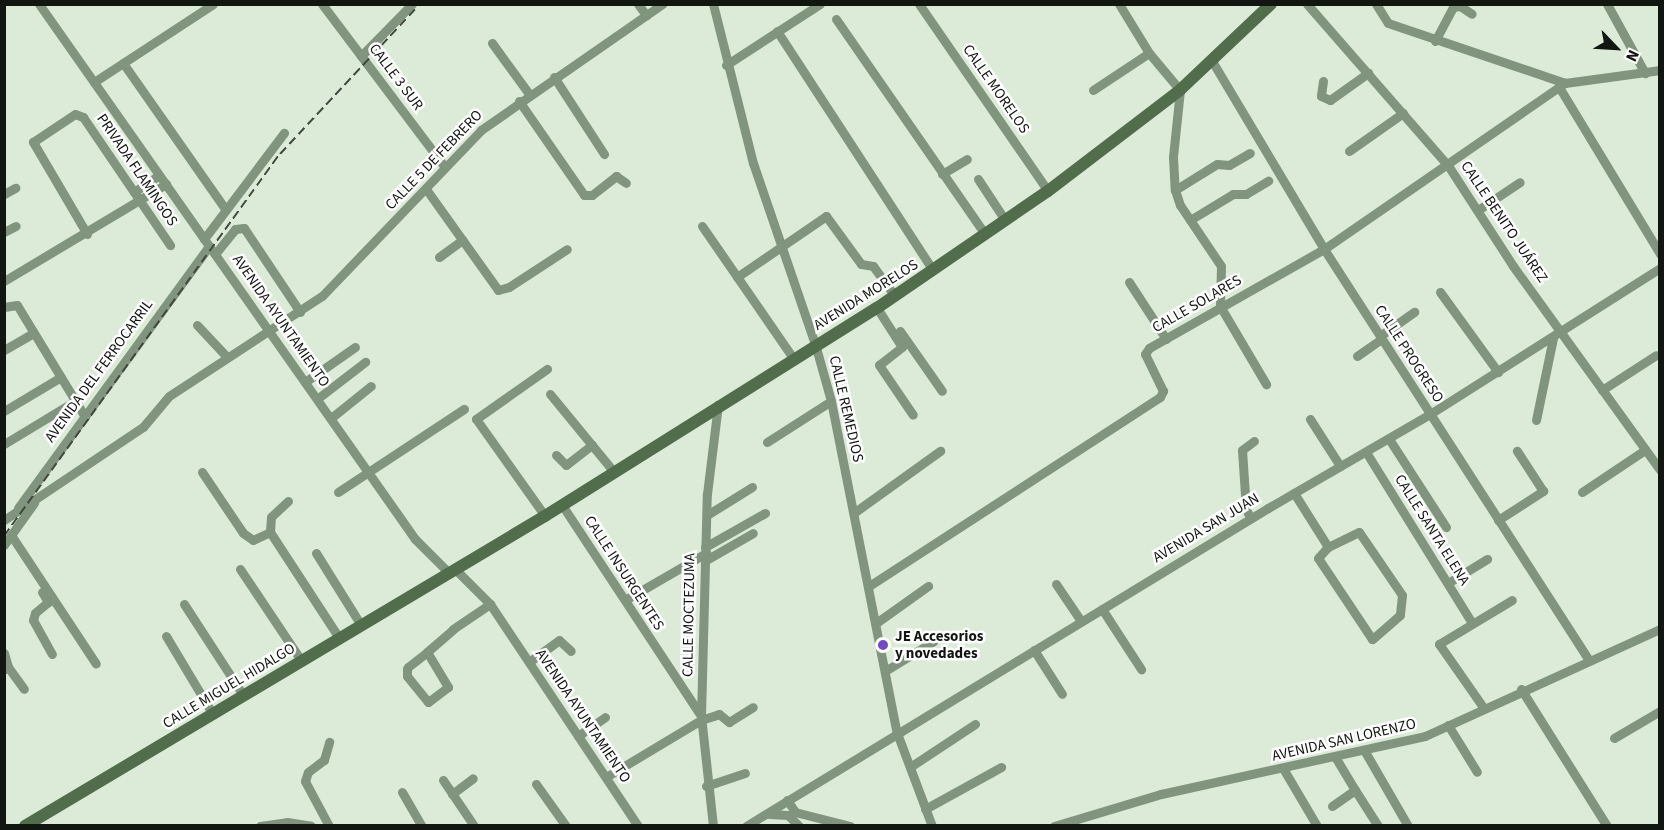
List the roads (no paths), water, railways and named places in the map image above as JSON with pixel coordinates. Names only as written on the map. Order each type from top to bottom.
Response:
[{"type":"street","name":"AVENIDA AYUNTAMIENTO","points":[[39,4],[415,538],[490,604],[638,825]]},
{"type":"street","points":[[94,82],[213,4]]},
{"type":"street","name":"CALLE 3 SUR","points":[[322,4],[445,167]]},
{"type":"street","points":[[361,56],[412,4]]},
{"type":"street","points":[[638,4],[646,15]]},
{"type":"street","name":"CALLE 5 DE FEBRERO","points":[[4,520],[143,427],[169,396],[300,312],[334,285],[481,130],[529,94],[662,4]]},
{"type":"street","name":"CALLE REMEDIOS","points":[[713,4],[726,65],[831,401],[855,512],[897,733],[932,825]]},
{"type":"street","points":[[726,65],[820,4]]},
{"type":"street","name":"CALLE MORELOS","points":[[919,4],[1048,190]]},
{"type":"street","name":"AVENIDA MORELOS","points":[[452,571],[545,516],[815,344],[895,296],[985,234],[1048,190],[1180,90],[1270,4]]},
{"type":"street","name":"CALLE BENITO JUÁREZ","points":[[1307,4],[1449,167],[1557,335],[1602,390],[1659,470]]},
{"type":"street","name":"CALLE SOLARES","points":[[1376,4],[1388,23],[1562,85],[1659,70]]},
{"type":"street","points":[[1607,4],[1645,73]]},
{"type":"street","points":[[1119,5],[1149,53],[1180,90],[1173,157],[1175,190],[1190,220],[1221,266],[1220,306],[1266,384]]},
{"type":"street","points":[[1435,41],[1453,7],[1460,6],[1472,14]]},
{"type":"street","points":[[836,19],[985,234]]},
{"type":"street","points":[[777,31],[933,270]]},
{"type":"street","points":[[492,43],[529,94]]},
{"type":"street","points":[[1092,90],[1149,53]]},
{"type":"street","name":"CALLE PROGRESO","points":[[1212,61],[1324,249],[1588,659]]},
{"type":"street","points":[[123,63],[226,210]]},
{"type":"street","points":[[1323,81],[1321,96],[1330,100],[1368,73]]},
{"type":"street","points":[[554,77],[604,154]]},
{"type":"street","points":[[1562,85],[1659,254]]},
{"type":"street","name":"CALLE SOLARES","points":[[869,586],[1160,398],[1163,391],[1145,354],[1220,306],[1324,249],[1449,167],[1562,85]]},
{"type":"street","points":[[519,101],[584,195],[589,196],[613,176],[626,183]]},
{"type":"street","points":[[1349,151],[1403,113]]},
{"type":"street","name":"PRIVADA FLAMINGOS","points":[[87,234],[33,142],[34,138],[78,114],[170,245]]},
{"type":"street","name":"AVENIDA DEL FERROCARRIL","points":[[14,514],[209,246],[226,210],[284,133]]},
{"type":"street","points":[[1175,190],[1217,164],[1229,165],[1250,153]]},
{"type":"street","points":[[942,174],[967,159]]},
{"type":"street","points":[[134,192],[159,175]]},
{"type":"street","points":[[978,179],[1005,220]]},
{"type":"street","points":[[1190,220],[1233,194],[1246,194],[1268,181]]},
{"type":"street","points":[[1478,210],[1520,182]]},
{"type":"street","points":[[4,281],[87,234],[166,184]]},
{"type":"street","points":[[4,194],[15,188]]},
{"type":"street","points":[[426,189],[498,290],[509,287],[567,249]]},
{"type":"street","points":[[736,277],[822,218],[830,217],[861,264],[873,266],[895,296]]},
{"type":"street","points":[[4,232],[16,225]]},
{"type":"street","points":[[702,226],[793,358]]},
{"type":"street","points":[[209,246],[235,229],[244,228],[300,312]]},
{"type":"street","points":[[439,257],[462,240]]},
{"type":"street","name":"AVENIDA SAN JUAN","points":[[746,825],[768,814],[787,800],[1251,518],[1430,414],[1659,268]]},
{"type":"street","points":[[1129,282],[1166,339]]},
{"type":"street","points":[[1440,292],[1498,372]]},
{"type":"street","points":[[4,307],[17,305],[84,417]]},
{"type":"street","points":[[879,306],[942,391]]},
{"type":"street","points":[[879,306],[902,347],[879,365],[913,415]]},
{"type":"street","points":[[1357,356],[1414,312]]},
{"type":"street","points":[[197,325],[227,357]]},
{"type":"street","points":[[4,350],[34,333]]},
{"type":"street","points":[[1536,420],[1557,335]]},
{"type":"street","points":[[305,382],[355,346]]},
{"type":"street","points":[[1602,390],[1656,355]]},
{"type":"street","points":[[317,399],[365,362]]},
{"type":"street","points":[[545,516],[476,419],[547,369]]},
{"type":"street","points":[[4,411],[61,377]]},
{"type":"street","points":[[331,418],[371,386]]},
{"type":"street","points":[[550,394],[614,472]]},
{"type":"street","points":[[4,444],[75,401]]},
{"type":"street","points":[[767,442],[831,401]]},
{"type":"street","name":"CALLE MOCTEZUMA","points":[[713,825],[706,786],[701,718],[707,515],[718,405]]},
{"type":"street","points":[[338,492],[464,409]]},
{"type":"street","points":[[1310,418],[1340,466]]},
{"type":"street","points":[[1389,439],[1446,527]]},
{"type":"street","points":[[1251,518],[1246,510],[1242,450],[1254,441]]},
{"type":"street","points":[[556,455],[566,465],[592,445]]},
{"type":"street","points":[[1582,492],[1645,450]]},
{"type":"street","points":[[855,512],[940,451]]},
{"type":"street","points":[[1498,520],[1542,491],[1517,451]]},
{"type":"street","name":"CALLE SANTA ELENA","points":[[1366,452],[1472,623]]},
{"type":"street","points":[[202,472],[243,533],[253,540],[270,532]]},
{"type":"street","points":[[707,515],[752,487]]},
{"type":"street","points":[[1294,493],[1328,547]]},
{"type":"street","points":[[8,540],[37,499]]},
{"type":"street","points":[[288,501],[271,517],[270,532],[339,638]]},
{"type":"street","name":"CALLE INSURGENTES","points":[[562,505],[701,718]]},
{"type":"street","points":[[625,600],[706,553],[765,513]]},
{"type":"street","points":[[1359,532],[1384,565],[1402,595],[1401,615],[1372,639],[1318,558],[1328,547],[1359,532]]},
{"type":"street","points":[[706,553],[753,533]]},
{"type":"street","points":[[8,540],[47,599],[33,620],[52,654]]},
{"type":"street","points":[[8,540],[96,664]]},
{"type":"street","points":[[316,553],[361,625]]},
{"type":"street","points":[[1448,583],[1487,559]]},
{"type":"street","points":[[240,569],[301,660]]},
{"type":"street","name":"CALLE MIGUEL HIDALGO","points":[[25,825],[452,571]]},
{"type":"street","points":[[1056,584],[1081,621]]},
{"type":"street","points":[[876,623],[928,586]]},
{"type":"street","points":[[1483,706],[1439,644],[1512,600]]},
{"type":"street","points":[[184,604],[243,695]]},
{"type":"street","points":[[427,652],[448,687],[429,702],[418,691],[406,672],[427,652],[490,604]]},
{"type":"street","points":[[1102,609],[1142,669]]},
{"type":"street","name":"AVENIDA SAN LORENZO","points":[[1056,825],[1161,794],[1284,770],[1425,736],[1483,706],[1588,659],[1658,632]]},
{"type":"street","points":[[166,636],[212,713]]},
{"type":"street","points":[[530,662],[559,640],[571,651]]},
{"type":"street","points":[[885,671],[934,641]]},
{"type":"street","points":[[1034,650],[1062,694]]},
{"type":"street","points":[[4,653],[6,668],[24,690]]},
{"type":"street","points":[[1521,689],[1607,825]]},
{"type":"street","points":[[606,777],[701,718],[719,714],[729,722],[753,707]]},
{"type":"street","points":[[1614,738],[1659,711]]},
{"type":"street","points":[[578,736],[605,717]]},
{"type":"street","points":[[910,767],[975,724]]},
{"type":"street","points":[[1448,725],[1477,772]]},
{"type":"street","points":[[329,742],[324,759],[305,777],[329,825]]},
{"type":"street","points":[[1364,750],[1408,825]]},
{"type":"street","points":[[1335,757],[1378,825]]},
{"type":"street","points":[[926,809],[1001,767]]},
{"type":"street","points":[[1284,770],[1317,825]]},
{"type":"street","points":[[706,786],[745,773]]},
{"type":"street","points":[[452,794],[473,778]]},
{"type":"street","points":[[443,780],[474,825]]},
{"type":"street","points":[[536,784],[566,825]]},
{"type":"street","points":[[1332,806],[1355,790]]},
{"type":"street","points":[[402,792],[422,825]]},
{"type":"street","points":[[787,800],[795,812],[830,823],[850,825]]},
{"type":"street","points":[[768,814],[788,815],[798,823]]},
{"type":"street","points":[[260,825],[311,825]]},
{"type":"railway","points":[[4,536],[280,154],[420,4]]},
{"type":"place","name":"JE Accesorios y novedades","points":[[883,645]]}]
